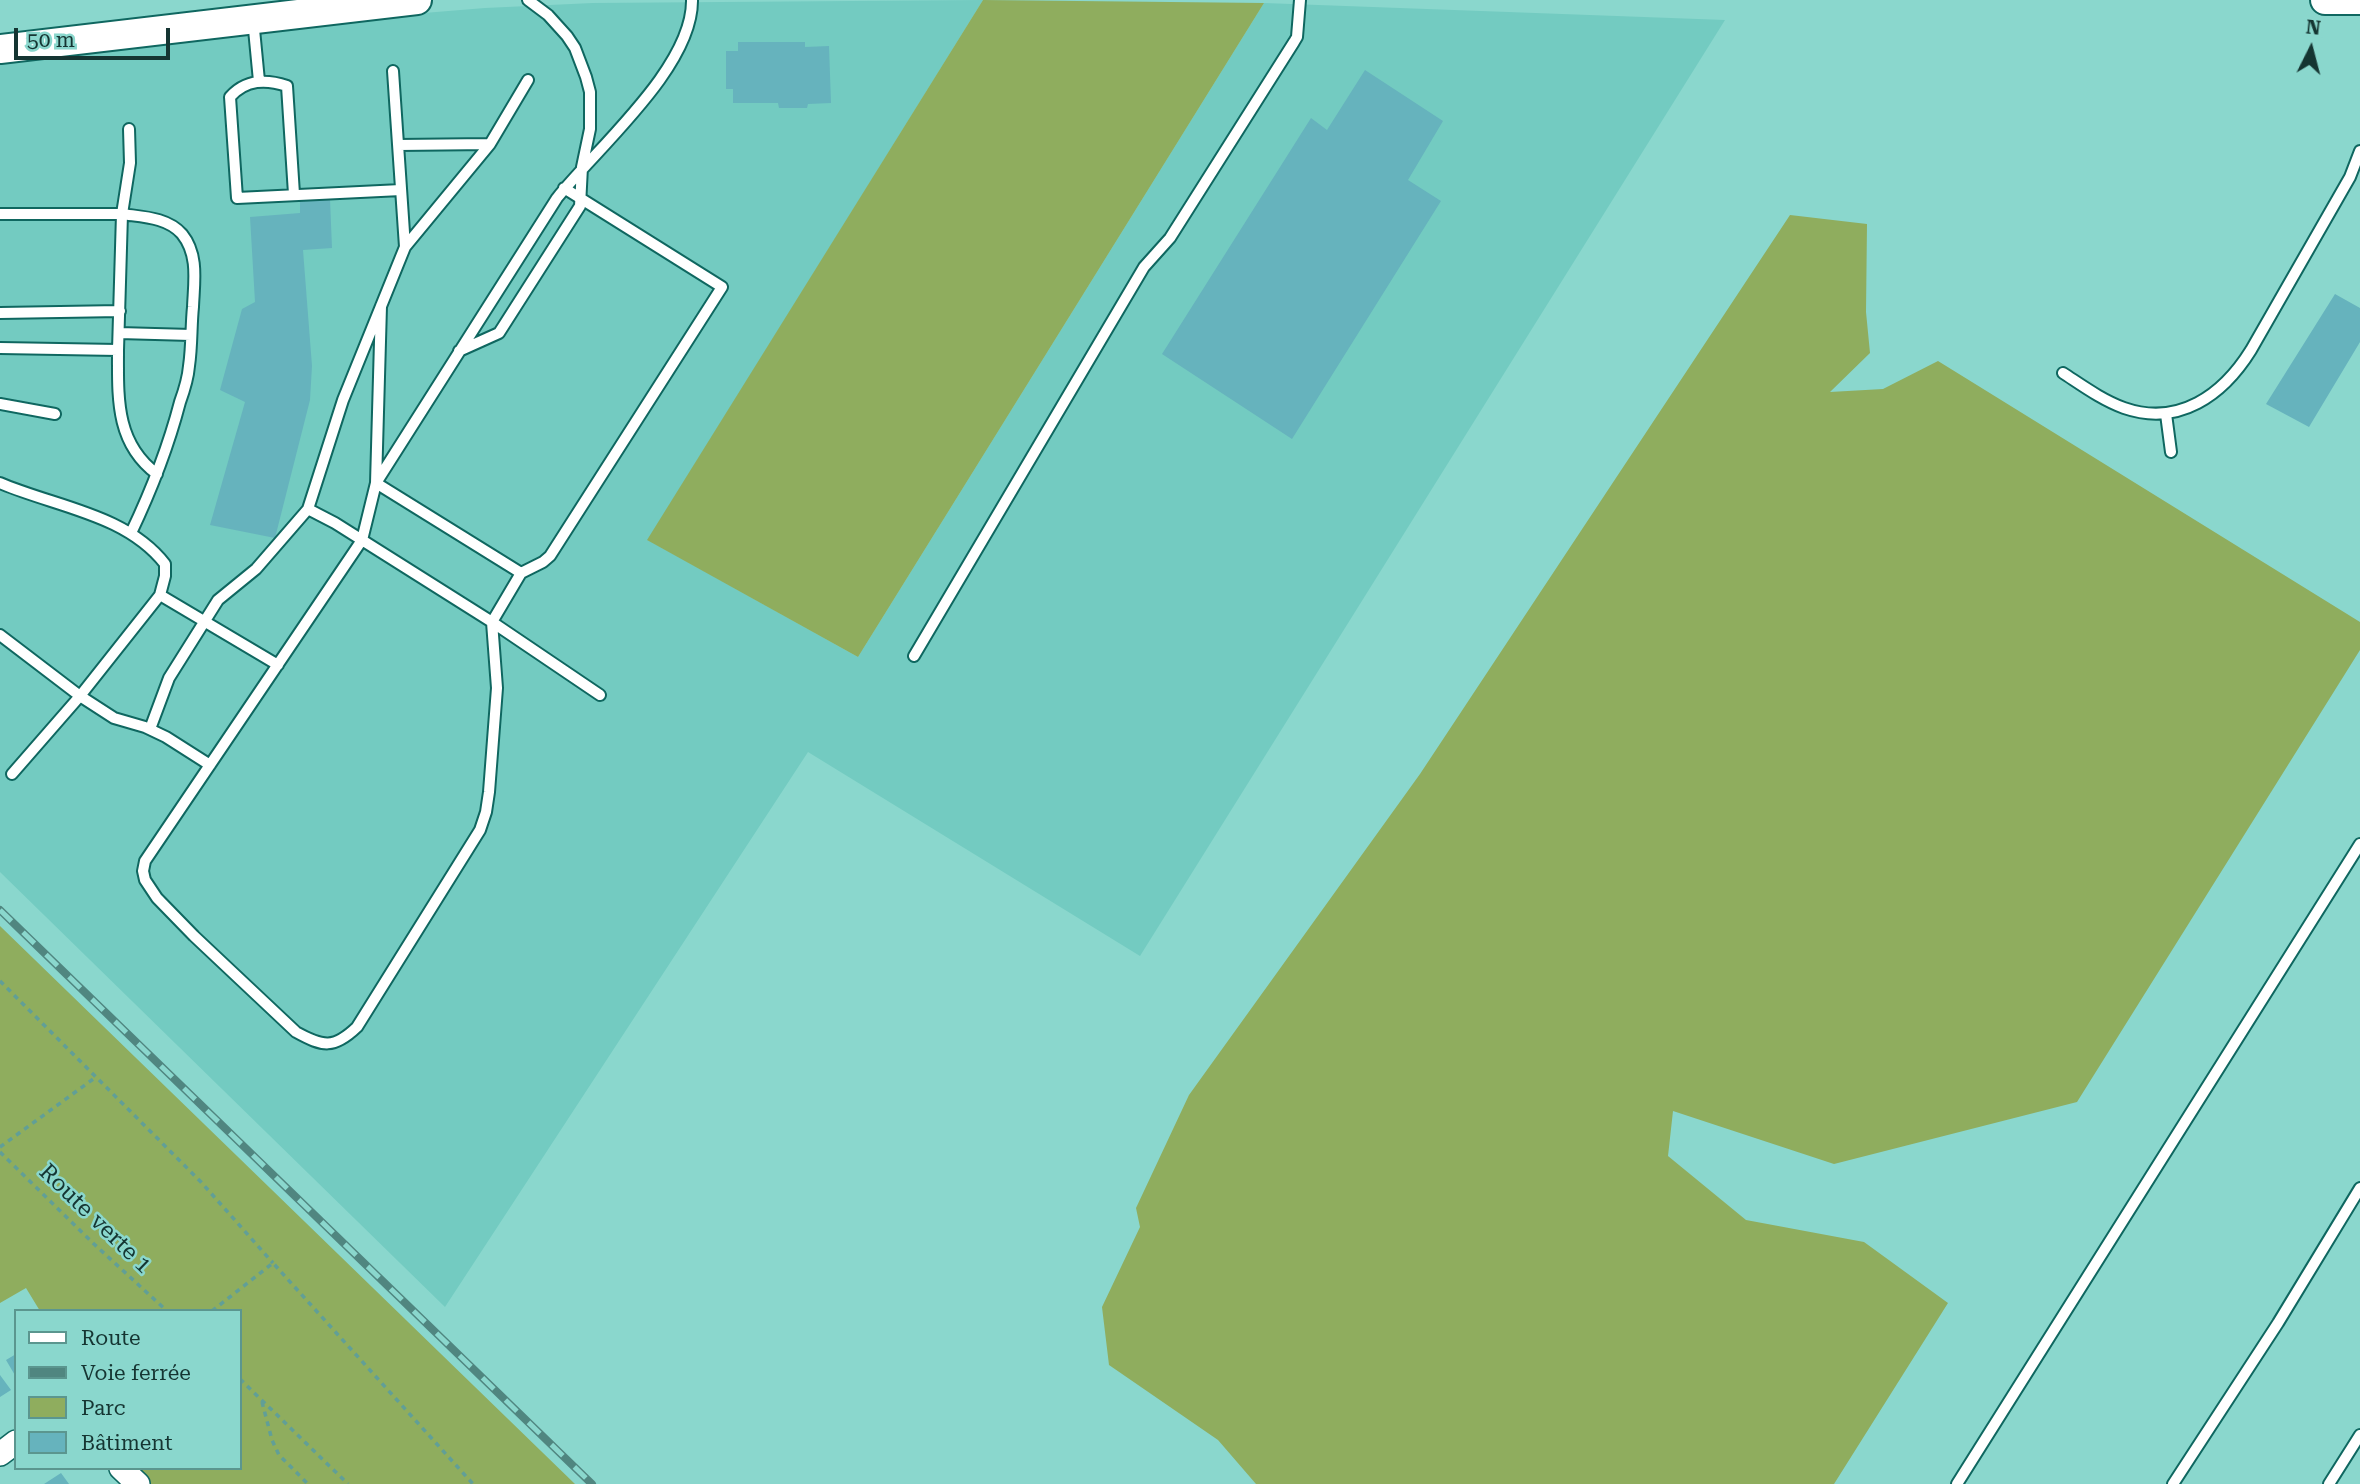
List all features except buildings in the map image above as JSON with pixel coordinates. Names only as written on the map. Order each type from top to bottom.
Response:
[{"type":"street","points":[[0,49],[416,0]]},
{"type":"street","points":[[2325,0],[2360,0]]},
{"type":"street","points":[[123,1470],[138,1484]]},
{"type":"lane","points":[[458,351],[499,333],[580,206],[582,167],[590,129],[590,92],[575,48],[567,36],[548,15],[528,0]]},
{"type":"lane","points":[[376,484],[564,188],[644,102],[687,34],[692,0]]},
{"type":"lane","points":[[914,656],[1144,267],[1170,238],[1297,37],[1300,0]]},
{"type":"lane","points":[[253,19],[259,81]]},
{"type":"lane","points":[[393,71],[405,247]]},
{"type":"lane","points":[[150,729],[169,678],[218,600],[256,569],[308,509],[343,400],[405,247],[489,144],[528,80]]},
{"type":"lane","points":[[294,194],[287,86],[259,81],[245,85],[230,97],[237,198],[401,190]]},
{"type":"lane","points":[[129,128],[130,163],[122,214],[118,349],[120,412],[132,448],[142,463],[157,474]]},
{"type":"lane","points":[[398,145],[489,144]]},
{"type":"lane","points":[[2063,373],[2101,397],[2140,412],[2166,414],[2183,410],[2209,397],[2243,362],[2345,185],[2360,151]]},
{"type":"lane","points":[[381,306],[376,484],[362,540],[145,861],[144,871],[145,880],[158,898],[194,936],[296,1032],[314,1042],[329,1044],[342,1041],[357,1027],[375,1002],[480,830],[489,792],[497,688],[492,622],[521,573],[550,556],[722,287],[564,188]]},
{"type":"lane","points":[[0,214],[122,214],[156,219],[181,234],[191,248],[194,271],[189,368],[171,437],[131,533]]},
{"type":"lane","points":[[0,313],[120,311]]},
{"type":"lane","points":[[119,333],[191,335]]},
{"type":"lane","points":[[0,348],[118,349]]},
{"type":"lane","points":[[0,404],[55,414]]},
{"type":"lane","points":[[2166,414],[2171,452]]},
{"type":"lane","points":[[0,483],[112,523],[131,533],[155,552],[165,564],[166,576],[160,595],[80,696],[12,774]]},
{"type":"lane","points":[[376,484],[521,573]]},
{"type":"lane","points":[[308,509],[492,622],[600,695]]},
{"type":"lane","points":[[160,595],[278,665]]},
{"type":"lane","points":[[0,635],[80,696],[114,718],[150,729],[210,765]]},
{"type":"lane","points":[[1957,1484],[2360,844]]},
{"type":"lane","points":[[2173,1484],[2278,1323],[2360,1188]]},
{"type":"lane","points":[[2329,1484],[2360,1435]]},
{"type":"path","points":[[0,981],[201,1182],[473,1484]]},
{"type":"path","points":[[0,1150],[96,1077]]},
{"type":"path","name":"Route verte 1","points":[[0,1150],[94,1244],[165,1309]]},
{"type":"path","points":[[214,1309],[273,1262]]},
{"type":"path","points":[[242,1382],[348,1484]]},
{"type":"path","points":[[261,1400],[279,1455],[308,1484]]},
{"type":"shaded area","points":[[983,0],[648,540],[858,657],[1264,3],[1725,20],[1140,956],[808,752],[445,1307],[0,872],[0,63],[485,8],[593,3]]},
{"type":"green space","points":[[983,0],[1264,3],[858,657],[647,540]]},
{"type":"green space","points":[[1790,215],[1867,224],[1866,312],[1870,353],[1830,392],[1883,389],[1938,361],[2360,622],[2360,650],[2077,1102],[1834,1164],[1673,1111],[1668,1156],[1746,1220],[1864,1242],[1948,1303],[1834,1484],[1256,1484],[1218,1440],[1109,1365],[1102,1307],[1140,1227],[1136,1208],[1189,1095],[1420,774]]},
{"type":"green space","points":[[0,926],[575,1484],[138,1484],[123,1470],[242,1470],[242,1309],[39,1309],[26,1288],[0,1303]]},
{"type":"railway","points":[[0,910],[592,1484]]}]
